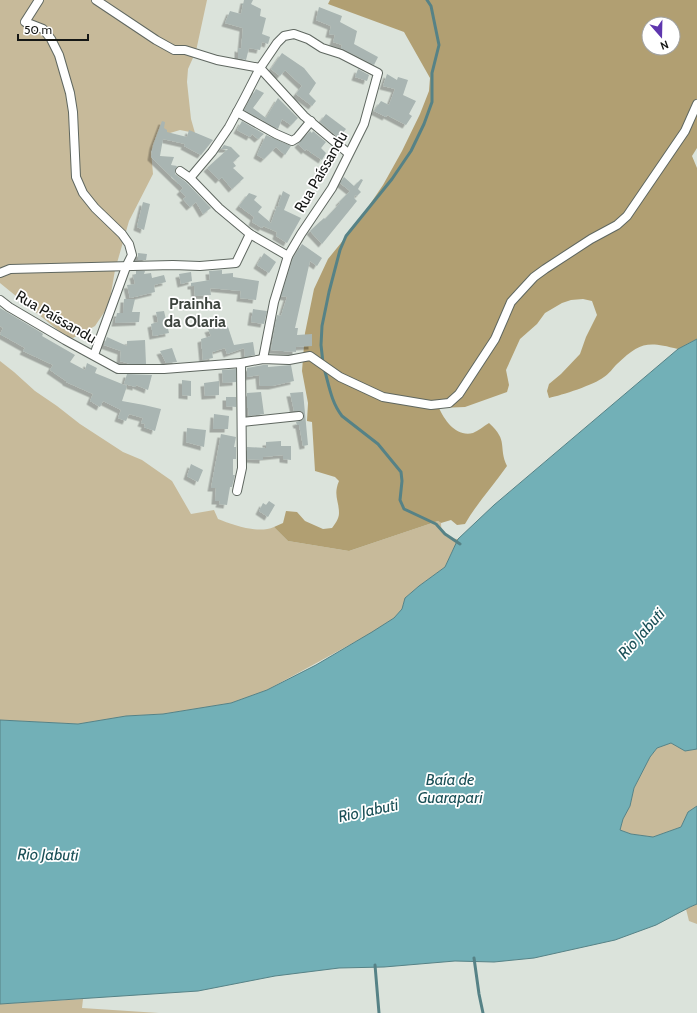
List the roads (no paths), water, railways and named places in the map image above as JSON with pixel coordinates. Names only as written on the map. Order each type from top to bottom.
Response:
[{"type":"street","points":[[40,0],[25,22],[43,29],[51,39],[59,55],[70,93],[73,112],[76,177],[83,193],[95,208],[122,234],[129,244],[132,255],[126,267],[94,355]]},
{"type":"street","points":[[96,0],[156,40],[174,50],[185,50],[217,60],[260,68],[311,121],[348,153]]},
{"type":"street","name":"Rua Paíssandu","points":[[260,68],[277,43],[284,36],[294,34],[308,39],[322,48],[341,54],[378,73],[364,124],[348,153],[332,188],[288,256],[274,302],[264,359]]},
{"type":"street","points":[[190,178],[212,152],[237,112],[260,68]]},
{"type":"street","name":"Rua Paíssandu","points":[[0,300],[9,307],[118,369],[164,369],[241,363],[264,359],[289,360],[310,356],[340,377],[383,398],[431,405],[449,403],[459,394],[491,345],[511,302],[522,290],[545,269],[591,239],[617,225],[627,216],[685,131],[697,104]]},
{"type":"street","points":[[237,112],[276,134],[292,141],[297,138],[311,121]]},
{"type":"street","points":[[180,171],[190,178],[219,208],[250,234],[288,256]]},
{"type":"street","points":[[0,273],[10,269],[173,265],[200,266],[236,263],[250,234]]},
{"type":"street","points":[[236,491],[242,468],[241,363]]},
{"type":"street","points":[[242,422],[299,416]]},
{"type":"water","name":"Baía de Guarapari","points":[[697,339],[697,749],[685,751],[671,743],[657,748],[650,757],[634,788],[630,806],[623,819],[620,830],[631,834],[653,837],[681,827],[688,812],[697,806],[697,904],[656,925],[615,940],[534,958],[494,962],[455,961],[384,967],[339,968],[275,976],[198,991],[0,1004],[0,720],[78,724],[126,716],[163,714],[231,703],[267,690],[316,665],[394,618],[402,609],[405,598],[445,567],[458,539],[494,505],[678,349]]},
{"type":"waterway","points":[[323,363],[321,345],[322,326],[340,250],[346,236],[392,179],[411,151],[424,124],[432,102],[432,73],[439,45],[431,6],[427,0]]},
{"type":"waterway","points":[[324,368],[338,411],[342,416],[378,444],[401,472],[402,481],[400,500],[404,509],[436,524],[445,534],[460,544]]},
{"type":"waterway","points":[[474,958],[483,1013]]},
{"type":"waterway","points":[[375,965],[379,1013]]},
{"type":"district","name":"Prainha da Olaria","points":[[195,312]]},
{"type":"water label","name":"Rio Jabuti","points":[[641,633]]},
{"type":"water label","name":"Rio Jabuti","points":[[368,810]]},
{"type":"water label","name":"Rio Jabuti","points":[[48,854]]}]
